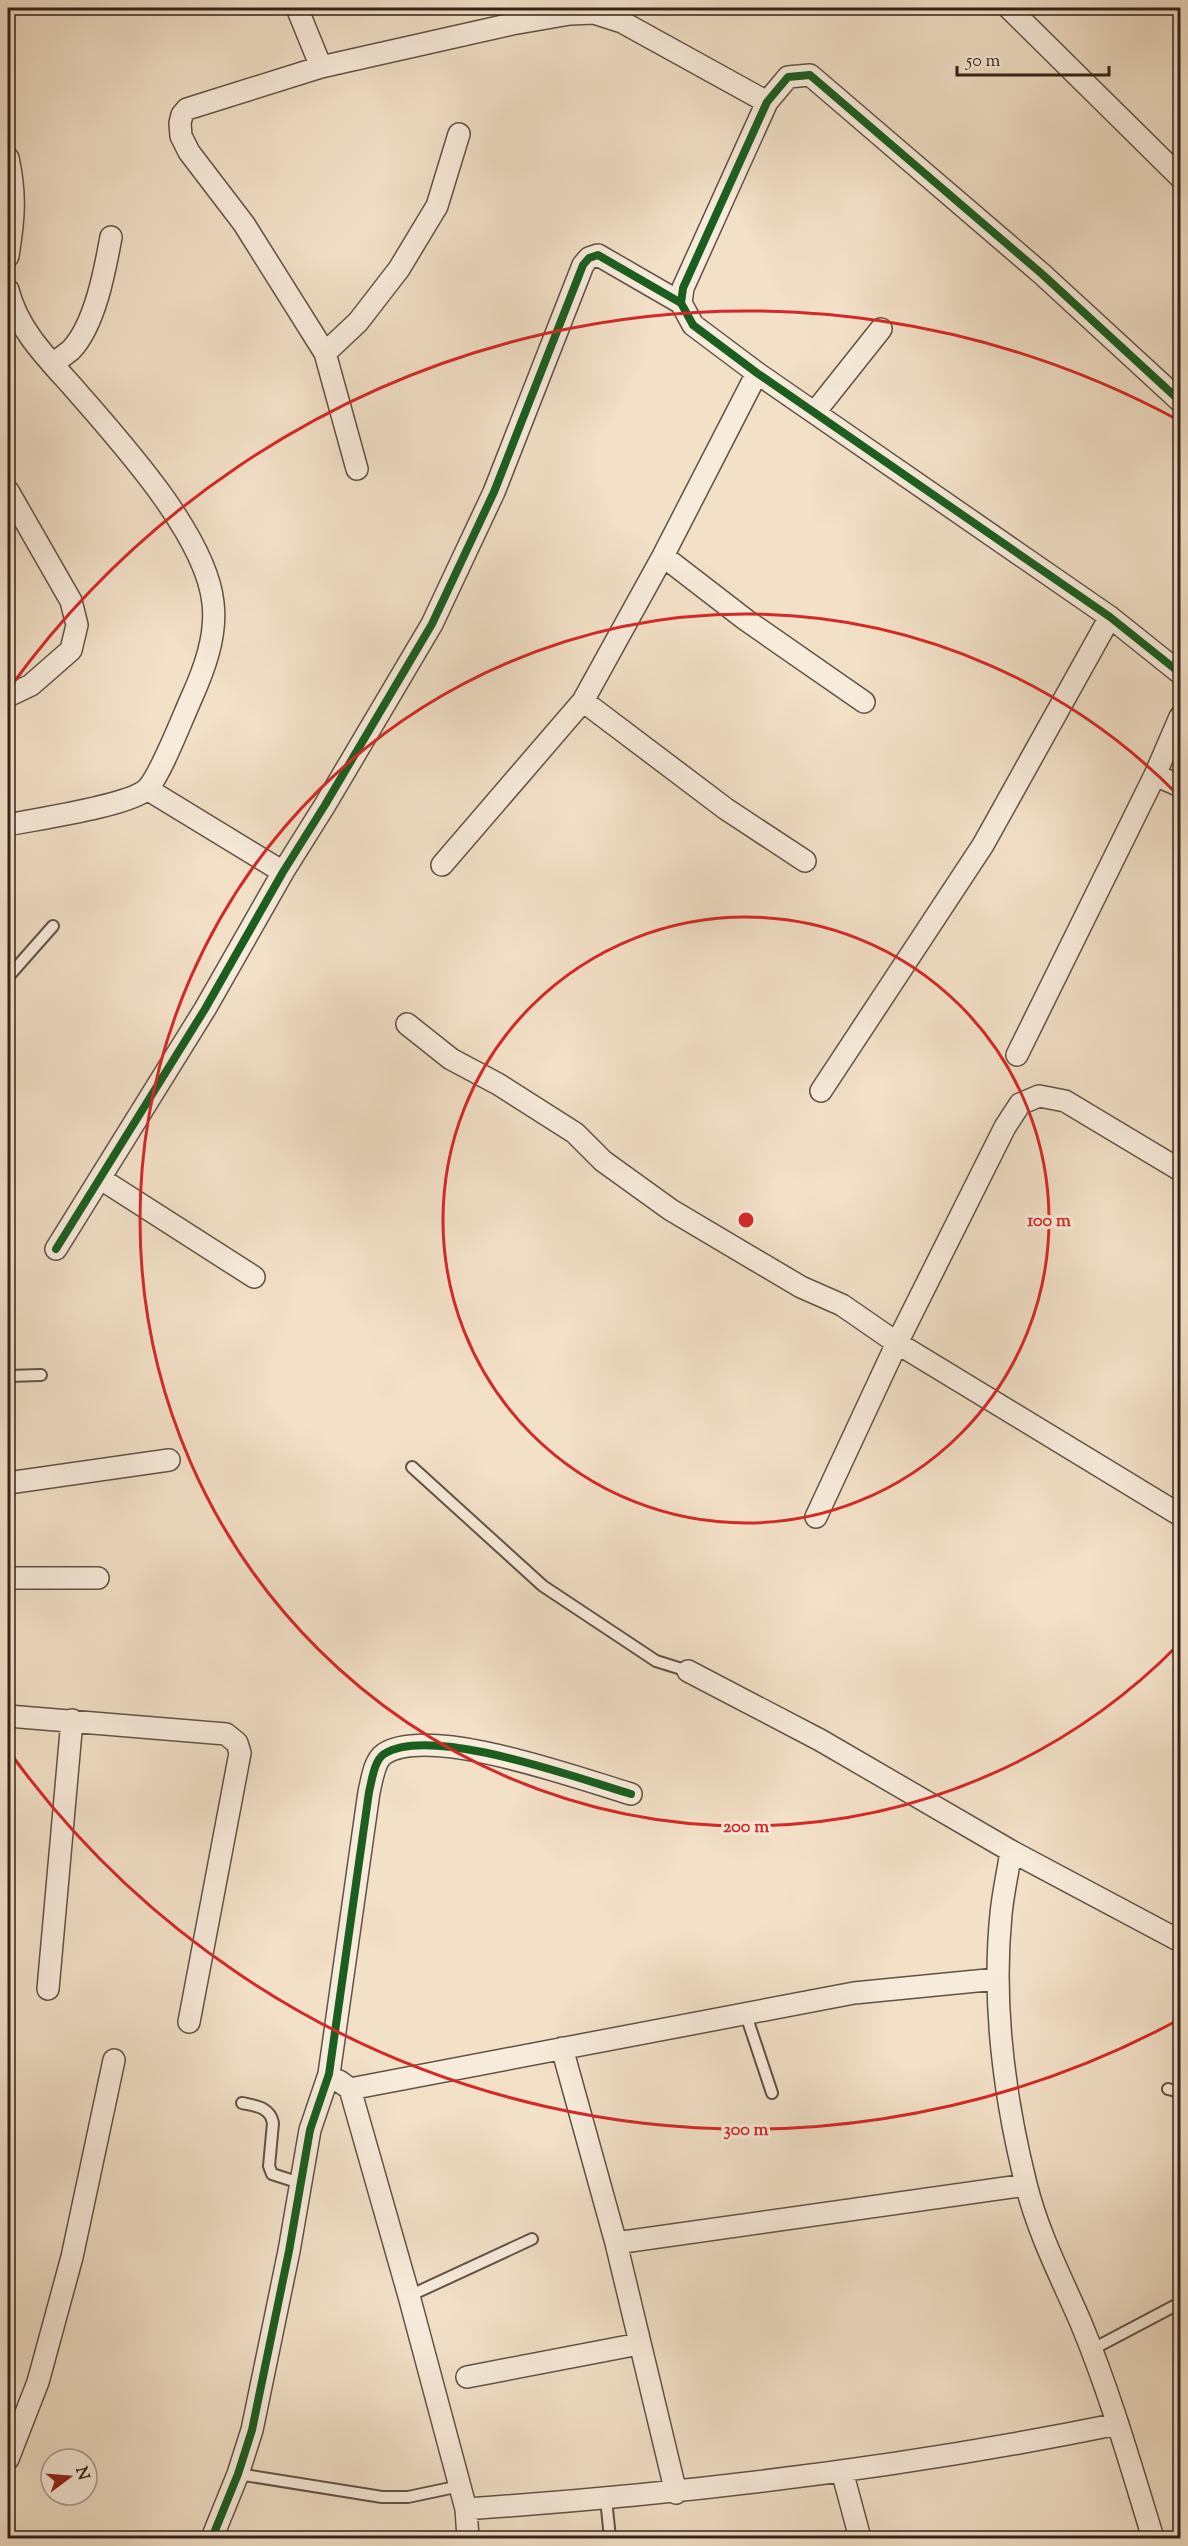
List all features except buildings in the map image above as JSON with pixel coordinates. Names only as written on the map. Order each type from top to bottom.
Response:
[{"type":"street","points":[[297,8],[321,67]]},
{"type":"street","points":[[1010,8],[1180,177]]},
{"type":"street","points":[[357,469],[326,353],[244,224],[189,152],[181,136],[180,123],[182,114],[187,109],[321,67],[512,24],[570,14],[594,13],[622,22],[767,102]]},
{"type":"street","points":[[681,303],[683,288],[767,102],[788,77],[810,75],[1042,274],[1180,401]]},
{"type":"street","points":[[326,353],[358,322],[399,269],[437,206],[459,134]]},
{"type":"street","points":[[8,158],[14,187],[8,256]]},
{"type":"street","points":[[52,364],[72,349],[91,316],[104,280],[111,237]]},
{"type":"street","points":[[56,1249],[205,1010],[282,872],[325,805],[432,624],[494,492],[583,265],[589,258],[598,255],[681,303],[693,325],[757,373],[1110,617],[1180,673]]},
{"type":"street","points":[[8,290],[15,316],[52,364],[135,460],[196,548],[209,578],[214,604],[214,628],[201,678],[147,789],[121,801],[8,825]]},
{"type":"street","points":[[814,412],[881,329]]},
{"type":"street","points":[[442,865],[583,701],[663,556],[757,373]]},
{"type":"street","points":[[8,491],[71,601],[77,625],[71,650],[31,685],[8,696]]},
{"type":"street","points":[[663,556],[746,620],[864,702]]},
{"type":"street","points":[[821,1091],[983,845],[1110,617]]},
{"type":"street","points":[[583,701],[726,808],[805,861]]},
{"type":"street","points":[[1017,1055],[1155,775],[1180,717]]},
{"type":"street","points":[[1155,775],[1180,786]]},
{"type":"street","points":[[147,789],[282,872]]},
{"type":"street","points":[[407,1024],[452,1059],[498,1084],[574,1133],[603,1161],[671,1210],[801,1287],[842,1305],[897,1343],[1180,1515]]},
{"type":"street","points":[[816,1517],[897,1343],[1005,1127],[1020,1104],[1039,1096],[1065,1101],[1180,1170]]},
{"type":"street","points":[[101,1179],[254,1277]]},
{"type":"street","points":[[8,1483],[169,1460]]},
{"type":"street","points":[[8,1578],[98,1578]]},
{"type":"street","points":[[688,1671],[820,1740],[1011,1851],[1180,1941]]},
{"type":"street","points":[[8,1716],[226,1734],[237,1743],[240,1753],[189,2022]]},
{"type":"street","points":[[48,1989],[72,1720]]},
{"type":"street","points":[[212,2538],[238,2474],[252,2430],[310,2130],[329,2074],[369,1792],[377,1763],[382,1755],[392,1750],[425,1744],[506,1756],[631,1794]]},
{"type":"street","points":[[1011,1851],[1001,1913],[997,1979],[1001,2056],[1026,2185],[1050,2256],[1091,2350],[1118,2424],[1153,2538]]},
{"type":"street","points":[[350,2089],[854,1993],[997,1979]]},
{"type":"street","points":[[562,2048],[616,2243],[676,2493]]},
{"type":"street","points":[[8,2459],[38,2382],[69,2269],[114,2060]]},
{"type":"street","points":[[329,2074],[350,2089],[410,2296],[460,2486],[466,2509],[468,2538]]},
{"type":"street","points":[[616,2243],[1026,2185]]},
{"type":"street","points":[[467,2377],[639,2344]]},
{"type":"street","points":[[466,2509],[676,2493],[842,2472],[1041,2440],[1118,2424]]},
{"type":"street","points":[[842,2472],[860,2538]]},
{"type":"lane","points":[[8,977],[52,926]]},
{"type":"lane","points":[[8,1376],[41,1375]]},
{"type":"lane","points":[[412,1467],[543,1587],[656,1660],[688,1671]]},
{"type":"lane","points":[[746,2015],[772,2093]]},
{"type":"lane","points":[[1168,2089],[1180,2092]]},
{"type":"lane","points":[[242,2103],[264,2109],[272,2117],[269,2166],[272,2174],[300,2182]]},
{"type":"lane","points":[[410,2296],[532,2238]]},
{"type":"lane","points":[[1091,2350],[1180,2303]]},
{"type":"lane","points":[[238,2474],[382,2497],[408,2497],[460,2486]]},
{"type":"lane","points":[[606,2499],[610,2538]]},
{"type":"cycle path","points":[[1180,401],[1042,274],[810,75],[788,77],[767,102],[683,288],[681,303],[693,325],[757,373],[1110,617],[1180,673]]},
{"type":"cycle path","points":[[56,1249],[205,1009],[283,872],[432,624],[494,492],[583,265],[589,258],[598,255],[681,303]]},
{"type":"cycle path","points":[[212,2538],[238,2474],[252,2430],[289,2251],[310,2130],[329,2074],[369,1792],[378,1761],[384,1754],[406,1746],[435,1745],[506,1757],[631,1794]]}]
